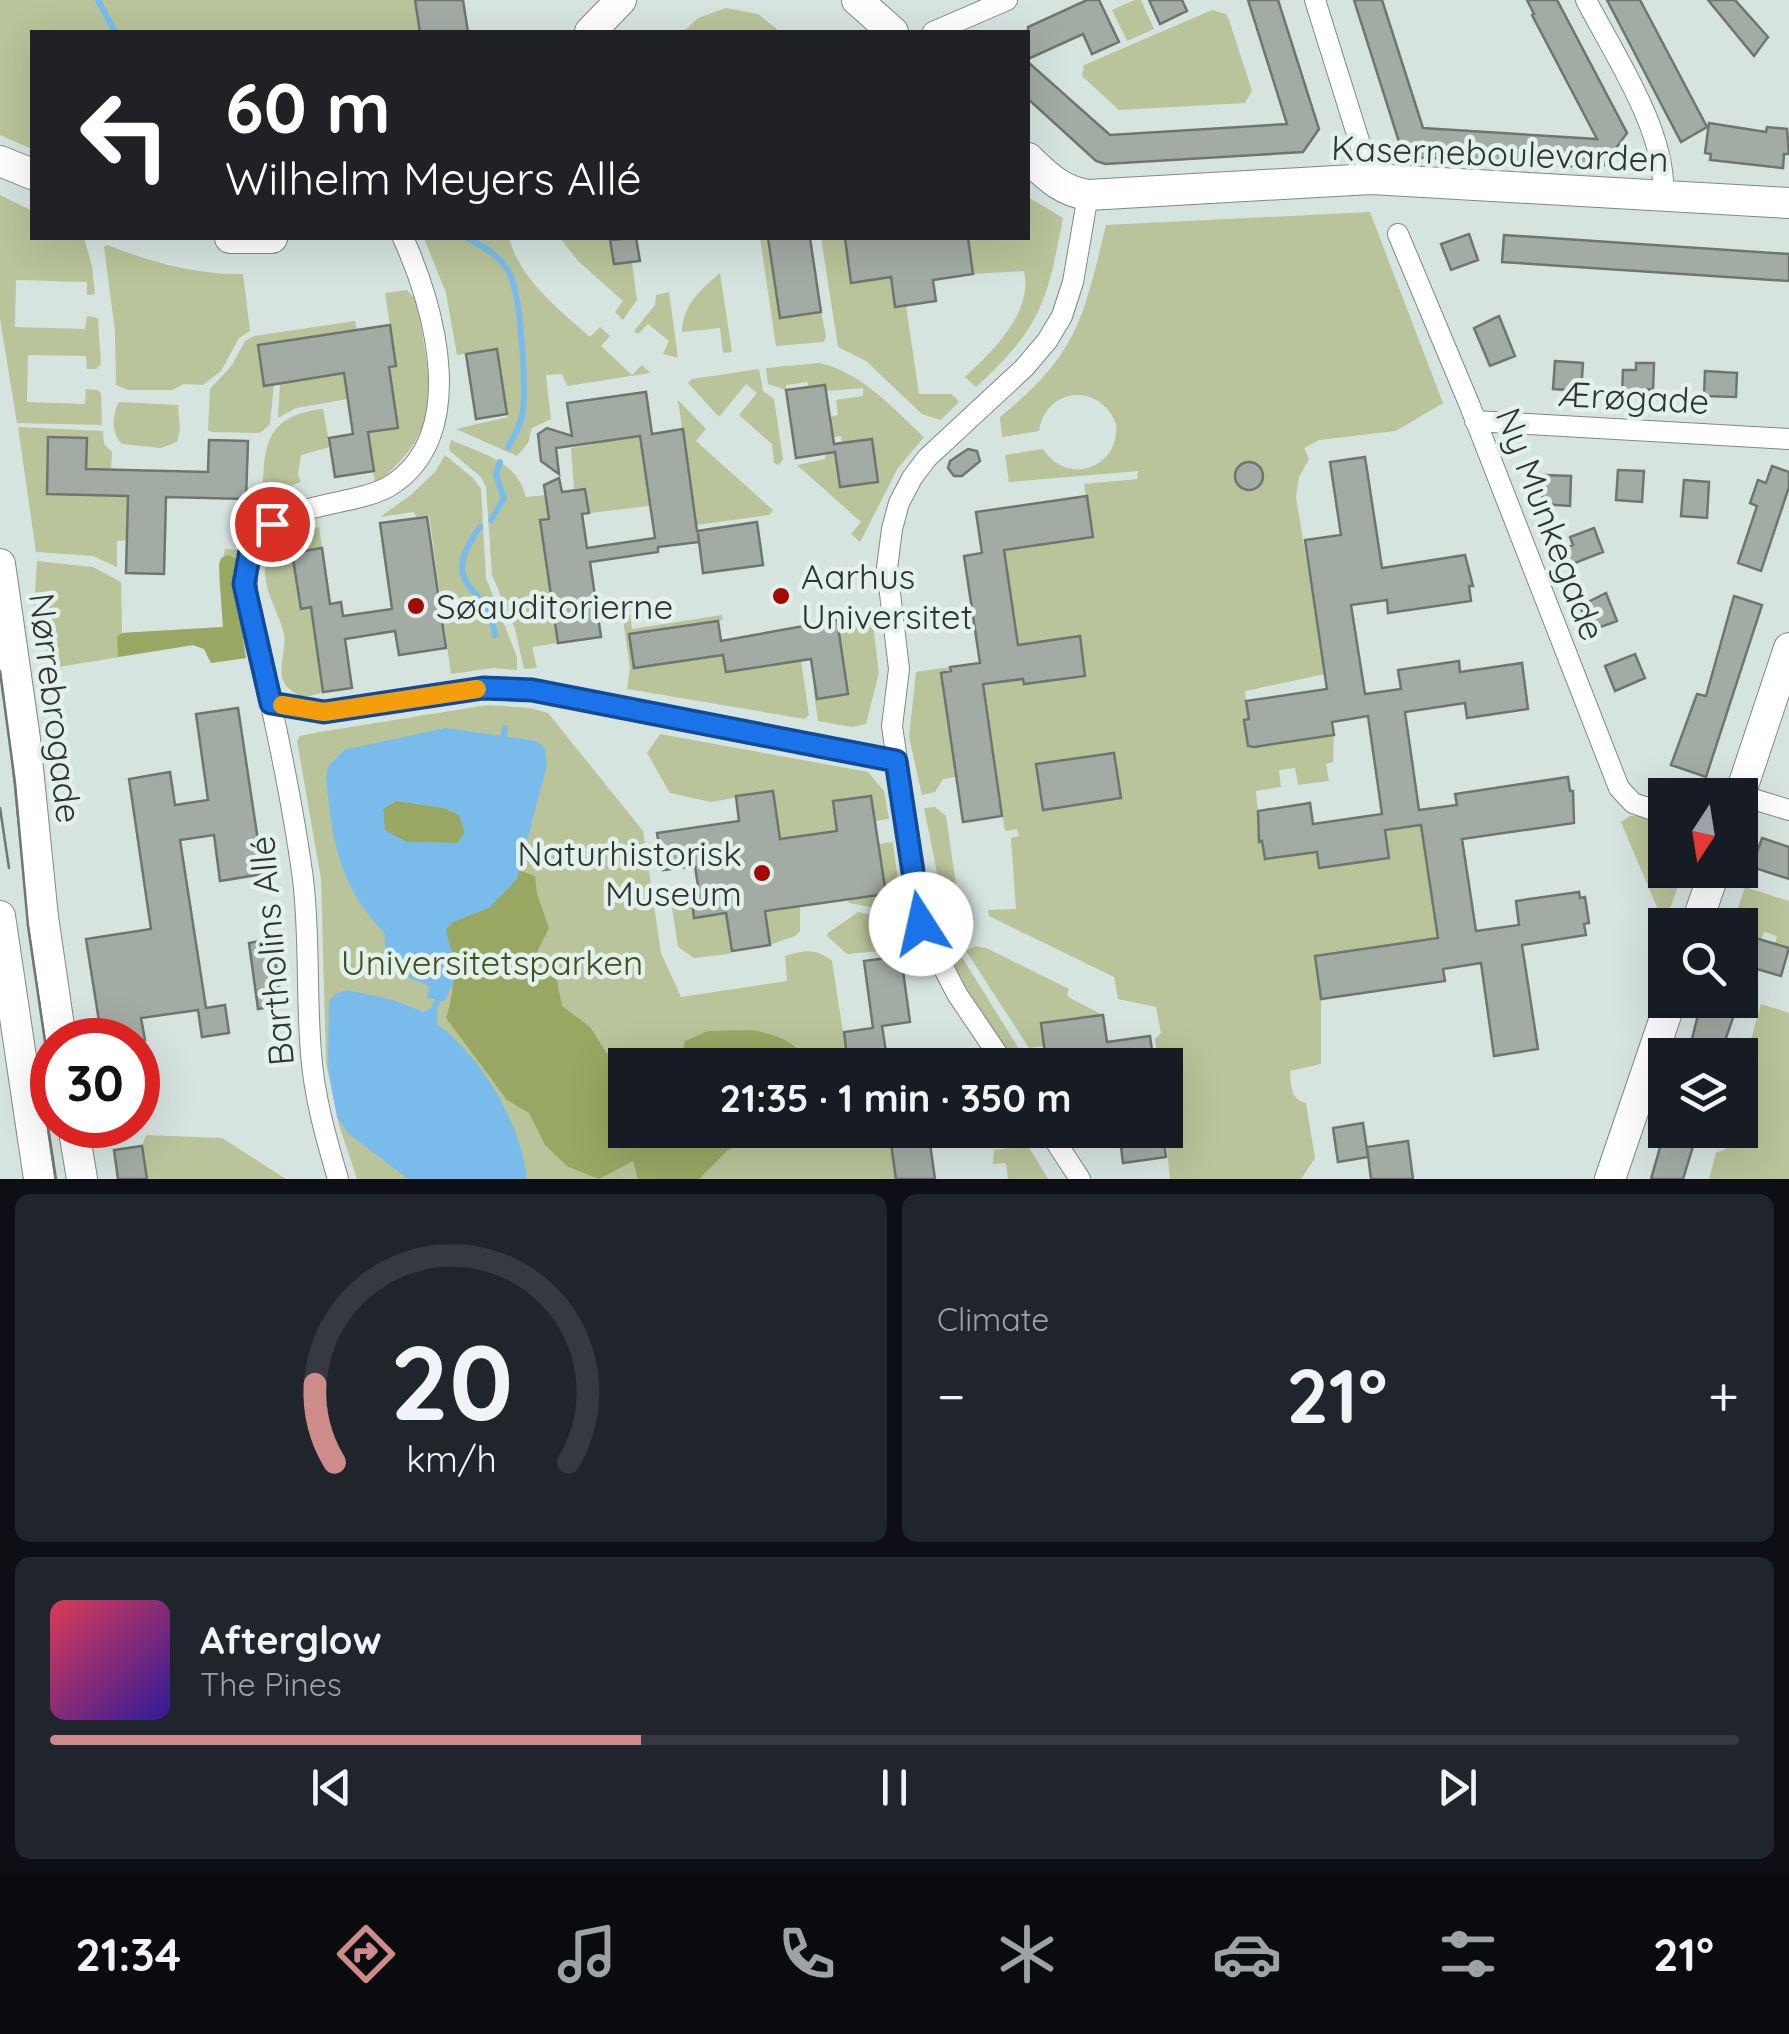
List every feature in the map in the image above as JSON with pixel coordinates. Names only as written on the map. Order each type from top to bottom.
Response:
[{"type":"street","points":[[592,30],[621,0]]},
{"type":"street","points":[[857,0],[891,30]]},
{"type":"street","points":[[938,30],[1007,0]]},
{"type":"street","points":[[1315,0],[1372,179]]},
{"type":"street","points":[[1586,0],[1642,111],[1662,166],[1663,197]]},
{"type":"street","points":[[994,1048],[957,994],[921,924],[892,726],[900,669],[887,568],[899,504],[927,458],[1024,368],[1047,341],[1062,316],[1074,282],[1088,195],[1070,192],[1055,183],[1030,160]]},
{"type":"street","points":[[0,161],[30,173]]},
{"type":"street","name":"Kaserneboulevarden","points":[[1088,195],[1372,179],[1789,204]]},
{"type":"street","name":"Ny Munkegade","points":[[1398,234],[1619,788],[1633,803],[1648,808]]},
{"type":"street","name":"Bartholins Allé","points":[[338,1179],[325,1135],[311,1058],[310,964],[303,880],[271,703],[244,584],[251,546],[272,524],[304,510],[366,497],[390,486],[409,470],[434,428],[440,398],[432,330],[421,276],[404,240]]},
{"type":"street","name":"Ærøgade","points":[[1475,421],[1789,439]]},
{"type":"street","name":"Nørrebrogade","points":[[0,564],[58,1018]]},
{"type":"street","points":[[1746,778],[1789,648]]},
{"type":"street","points":[[271,703],[324,712],[483,688],[532,690],[896,761]]},
{"type":"street","points":[[1758,801],[1789,810]]},
{"type":"street","points":[[0,916],[40,1179]]},
{"type":"street","points":[[1610,1179],[1665,1018]]},
{"type":"street","points":[[77,1148],[82,1179]]},
{"type":"street","points":[[1060,1148],[1080,1179]]},
{"type":"green space","points":[[0,0],[415,0],[420,30],[30,30],[30,148],[0,135]]},
{"type":"green space","points":[[1141,0],[1154,29],[1127,41],[1112,10]]},
{"type":"green space","points":[[726,8],[758,14],[777,29],[685,30],[698,18]]},
{"type":"green space","points":[[1212,10],[1226,14],[1229,20],[1252,91],[1245,103],[1119,110],[1082,76],[1084,65]]},
{"type":"green space","points":[[0,195],[30,210],[30,240],[85,240],[92,266],[95,294],[87,295],[87,282],[16,280],[15,327],[85,329],[87,316],[98,318],[101,364],[96,369],[87,369],[86,356],[28,355],[27,402],[85,404],[86,389],[98,390],[102,425],[17,423],[0,319]]},
{"type":"green space","points":[[1030,198],[1063,218],[1052,272],[1038,312],[1015,348],[976,387],[965,377],[1009,329],[1023,301],[1025,286],[1024,271],[973,274],[968,240],[1030,240]]},
{"type":"green space","points":[[1370,212],[1443,403],[1396,431],[1319,440],[1304,448],[1309,459],[1299,477],[1296,497],[1325,674],[1245,691],[1248,745],[1334,735],[1333,762],[1326,764],[1329,781],[1298,785],[1295,768],[1279,770],[1281,787],[1256,791],[1257,825],[1265,859],[1317,852],[1320,868],[1388,858],[1385,830],[1421,825],[1438,938],[1315,956],[1321,999],[1321,1064],[1290,1071],[1294,1095],[1306,1103],[1315,1158],[1301,1179],[1170,1179],[1167,1148],[1183,1148],[1183,1048],[1156,1048],[1155,1039],[1161,1033],[1156,1007],[1118,999],[1114,977],[989,916],[988,910],[1016,909],[1011,838],[1019,836],[1017,829],[1005,831],[983,684],[1023,679],[1025,684],[1085,676],[1079,637],[1018,645],[1004,550],[1092,537],[1084,484],[1137,479],[1138,471],[1009,482],[1005,455],[1043,449],[1053,461],[1078,469],[1090,467],[1110,452],[1116,424],[1108,410],[1086,396],[1062,398],[1052,405],[1039,431],[1002,437],[1000,417],[1046,374],[1074,333],[1106,225]]},
{"type":"green space","points":[[425,240],[510,240],[522,268],[553,304],[590,337],[600,327],[610,336],[601,346],[632,375],[642,365],[650,373],[567,386],[562,374],[546,375],[551,419],[532,428],[528,443],[517,456],[456,429],[508,417],[498,349],[457,355],[446,293]]},
{"type":"green space","points":[[562,240],[610,240],[614,264],[632,262],[637,300],[623,320],[615,312],[623,301],[578,261]]},
{"type":"green space","points":[[760,240],[768,240],[780,317],[821,312],[826,336],[824,342],[776,346]]},
{"type":"green space","points":[[821,240],[845,240],[851,283],[891,277],[895,306],[906,306],[919,394],[952,394],[959,402],[941,420],[922,414],[866,361],[838,347]]},
{"type":"green space","points":[[104,247],[174,266],[243,274],[250,331],[239,338],[221,371],[203,385],[184,384],[172,390],[128,390],[116,385],[115,331]]},
{"type":"green space","points":[[720,273],[732,352],[723,353],[720,328],[682,332],[689,306]]},
{"type":"green space","points":[[407,290],[417,301],[428,402],[414,443],[375,484],[368,432],[398,427],[389,367],[396,365],[385,293]]},
{"type":"green space","points":[[669,292],[678,358],[663,354],[669,341],[648,324],[638,334],[634,331],[655,305],[656,295]]},
{"type":"green space","points":[[355,321],[357,330],[258,345],[264,385],[274,384],[270,424],[260,433],[208,430],[210,389],[232,365],[245,341],[254,336]]},
{"type":"green space","points":[[820,363],[864,383],[924,437],[898,468],[860,542],[851,534],[861,522],[797,465],[825,459],[826,454],[835,452],[840,487],[878,482],[872,439],[842,443],[841,436],[833,437],[830,417],[838,415],[836,400],[863,396],[863,388],[826,391],[825,385],[809,387],[807,382],[786,385],[786,390],[768,384],[766,368]]},
{"type":"green space","points":[[759,369],[763,391],[774,399],[783,459],[779,465],[774,463],[772,444],[739,415],[757,393],[746,384],[719,417],[688,383],[692,379]]},
{"type":"green space","points":[[344,373],[348,399],[296,408],[278,418],[280,383]]},
{"type":"green space","points":[[678,400],[706,429],[696,441],[773,510],[769,515],[696,525]]},
{"type":"green space","points":[[119,402],[178,405],[177,442],[161,448],[122,444],[114,424]]},
{"type":"green space","points":[[323,409],[330,447],[301,455],[301,482],[266,494],[265,456],[274,433],[291,417]]},
{"type":"green space","points":[[18,427],[103,431],[104,444],[112,452],[111,470],[86,469],[87,438],[48,437],[47,493],[128,496],[127,540],[117,541],[117,567],[93,556],[36,552]]},
{"type":"green space","points":[[640,436],[649,506],[590,513],[586,487],[574,489],[571,448]]},
{"type":"green space","points":[[451,440],[506,466],[515,474],[526,497],[546,495],[558,643],[532,647],[537,668],[524,669],[515,629],[492,575],[486,487],[481,477],[451,452]]},
{"type":"green space","points":[[445,455],[481,489],[486,578],[517,657],[517,670],[493,668],[451,674],[429,515],[416,517],[414,512],[380,517],[412,494],[435,472]]},
{"type":"green space","points":[[319,527],[322,548],[292,553],[301,608],[311,607],[323,692],[304,696],[292,691],[282,678],[284,638],[265,568],[282,542]]},
{"type":"green space","points":[[225,549],[238,550],[233,575],[246,658],[211,663],[204,649],[193,645],[58,667],[47,657],[43,627],[33,628],[37,561],[93,567],[121,582],[122,633],[223,627],[219,578]]},
{"type":"green space","points":[[228,555],[237,559],[233,575],[246,658],[211,663],[204,649],[193,645],[118,657],[117,637],[122,633],[223,627],[219,565],[221,558]]},
{"type":"green space","points":[[630,614],[632,629],[722,615],[723,620],[630,634],[723,655],[726,672],[801,661],[809,715],[805,719],[627,689],[630,668],[623,619]]},
{"type":"green space","points":[[873,624],[879,673],[866,724],[852,727],[818,721],[813,687],[817,699],[838,628]]},
{"type":"green space","points":[[950,667],[951,671],[941,673],[957,777],[943,779],[935,792],[922,795],[909,737],[916,672]]},
{"type":"green space","name":"Universitetsparken","points":[[487,705],[548,713],[643,831],[661,953],[681,997],[787,981],[785,956],[815,952],[832,961],[845,1048],[608,1048],[608,1148],[892,1148],[896,1179],[357,1179],[339,1125],[326,1063],[321,879],[297,741],[300,736]]},
{"type":"green space","points":[[660,734],[868,772],[884,791],[889,819],[875,821],[871,796],[834,801],[837,831],[781,839],[773,791],[711,802],[670,793],[647,753]]},
{"type":"green space","points":[[396,801],[445,808],[459,815],[465,832],[458,843],[406,842],[385,831],[383,809]]},
{"type":"green space","points":[[935,807],[946,816],[961,919],[974,918],[969,926],[956,927],[944,907],[924,808]]},
{"type":"green space","points":[[1630,816],[1648,818],[1648,886],[1621,822]]},
{"type":"green space","points":[[893,842],[902,913],[849,903],[878,844]]},
{"type":"green space","points":[[515,869],[535,876],[549,928],[531,964],[557,980],[562,1006],[590,1027],[608,1053],[608,1148],[733,1148],[699,1179],[638,1179],[633,1161],[599,1179],[568,1167],[545,1145],[529,1113],[507,1100],[446,1018],[452,972],[438,929]]},
{"type":"green space","points":[[1649,888],[1677,888],[1670,908],[1657,908]]},
{"type":"green space","points":[[1745,888],[1789,901],[1789,948],[1775,944],[1777,936],[1764,932],[1758,939],[1758,908],[1738,908]]},
{"type":"green space","points":[[693,889],[700,900],[692,901],[695,918],[726,913],[732,951],[729,954],[694,958],[678,947],[670,894]]},
{"type":"green space","points":[[800,906],[800,931],[770,945],[765,911]]},
{"type":"green space","points":[[858,912],[902,922],[903,949],[847,954],[827,936]]},
{"type":"green space","points":[[975,946],[986,948],[1069,989],[1070,998],[1103,1015],[1041,1023],[1044,1046],[1029,1048],[966,951]]},
{"type":"green space","points":[[960,954],[1018,1048],[1005,1048],[951,964],[954,955]]},
{"type":"green space","points":[[1761,1004],[1789,1013],[1789,1179],[1709,1179],[1716,1153],[1726,1148],[1758,1148],[1758,1038],[1751,1038]]},
{"type":"green space","points":[[751,1030],[786,1040],[796,1048],[683,1048],[685,1041],[708,1031]]},
{"type":"green space","points":[[160,1136],[222,1138],[286,1179],[147,1179],[142,1148],[160,1148]]},
{"type":"green space","points":[[1029,1148],[1048,1179],[1008,1179],[1006,1163],[993,1164],[994,1150]]},
{"type":"water","points":[[445,728],[537,741],[545,749],[547,765],[517,879],[489,908],[453,922],[446,929],[456,969],[445,1001],[427,998],[429,986],[401,974],[390,963],[385,934],[357,897],[340,862],[326,778],[328,766],[344,750]],"holes":[[[396,801],[445,808],[459,815],[465,832],[458,843],[406,842],[385,830],[383,809]]]},
{"type":"water","points":[[347,990],[393,1000],[424,1012],[431,1008],[437,1011],[437,1024],[469,1055],[497,1093],[516,1135],[527,1179],[408,1179],[349,1134],[337,1117],[328,1068],[329,1001]]},
{"type":"building","points":[[415,0],[463,0],[468,30],[420,30]]},
{"type":"building","points":[[1087,0],[1099,0],[1119,42],[1092,54],[1083,34],[1030,58],[1028,27]]},
{"type":"building","points":[[1149,0],[1182,0],[1187,11],[1160,24]]},
{"type":"building","points":[[1248,0],[1278,0],[1319,129],[1303,152],[1105,164],[1096,161],[1030,101],[1030,64],[1110,135],[1287,124]]},
{"type":"building","points":[[1354,0],[1382,0],[1423,128],[1597,139],[1527,0],[1557,0],[1627,133],[1602,168],[1412,157],[1401,148]]},
{"type":"building","points":[[1607,0],[1640,0],[1707,127],[1681,142]]},
{"type":"building","points":[[1708,0],[1735,0],[1768,37],[1754,56]]},
{"type":"building","points":[[1709,123],[1766,132],[1767,127],[1787,129],[1789,154],[1784,154],[1783,168],[1710,160],[1711,154],[1705,153]]},
{"type":"building","points":[[1469,234],[1478,260],[1451,270],[1441,244]]},
{"type":"building","points":[[1504,235],[1789,254],[1789,281],[1502,262]]},
{"type":"building","points":[[610,240],[636,240],[640,261],[614,264]]},
{"type":"building","points":[[768,240],[810,240],[821,312],[780,318]]},
{"type":"building","points":[[845,240],[968,240],[973,274],[933,280],[936,301],[895,307],[891,277],[851,283]]},
{"type":"building","points":[[1499,316],[1515,356],[1490,366],[1474,328]]},
{"type":"building","points":[[390,325],[396,366],[389,367],[398,428],[368,432],[374,471],[335,477],[329,438],[353,434],[344,373],[264,386],[258,345]]},
{"type":"building","points":[[497,349],[507,414],[476,419],[466,354]]},
{"type":"building","points":[[1555,361],[1583,363],[1581,391],[1553,389]]},
{"type":"building","points":[[1636,363],[1654,363],[1653,390],[1648,389],[1648,396],[1622,395],[1623,370],[1636,370]]},
{"type":"building","points":[[1705,371],[1737,373],[1736,397],[1704,396]]},
{"type":"building","points":[[825,385],[834,444],[872,439],[878,482],[840,487],[835,452],[796,458],[786,390]]},
{"type":"building","points":[[646,392],[652,434],[683,429],[697,531],[757,522],[763,565],[703,573],[698,533],[699,542],[590,562],[601,637],[558,643],[540,520],[549,519],[544,485],[559,478],[562,492],[585,489],[589,513],[582,514],[587,548],[655,538],[640,436],[556,448],[559,474],[541,461],[538,434],[547,428],[572,436],[567,403]]},
{"type":"building","points":[[48,437],[87,438],[86,469],[208,472],[209,440],[248,441],[246,499],[166,497],[164,574],[126,573],[128,496],[47,494]]},
{"type":"building","points":[[968,449],[977,451],[980,461],[962,476],[954,476],[948,468],[950,461]]},
{"type":"building","points":[[1365,457],[1382,568],[1465,555],[1473,586],[1469,586],[1471,601],[1388,613],[1387,600],[1351,605],[1365,694],[1401,689],[1398,670],[1459,661],[1460,672],[1522,663],[1528,709],[1467,718],[1465,703],[1405,712],[1419,810],[1457,805],[1455,794],[1568,777],[1573,791],[1574,823],[1462,839],[1476,931],[1519,925],[1516,901],[1579,892],[1580,898],[1585,897],[1589,923],[1584,924],[1586,935],[1522,945],[1538,1049],[1494,1056],[1481,963],[1443,969],[1445,981],[1321,999],[1315,956],[1438,938],[1421,825],[1385,830],[1389,858],[1319,868],[1317,852],[1265,859],[1262,841],[1259,842],[1258,811],[1310,803],[1313,824],[1382,814],[1368,716],[1332,722],[1334,735],[1254,747],[1248,746],[1244,720],[1249,719],[1246,701],[1327,689],[1305,540],[1341,535],[1330,462]]},
{"type":"building","points":[[1249,462],[1259,466],[1263,476],[1259,486],[1249,490],[1239,486],[1235,476],[1239,466]]},
{"type":"building","points":[[1772,466],[1789,472],[1789,487],[1761,571],[1738,563],[1757,506],[1750,503],[1758,480],[1766,483]]},
{"type":"building","points":[[1618,470],[1644,471],[1642,502],[1616,500]]},
{"type":"building","points":[[1543,475],[1571,476],[1570,506],[1542,504]]},
{"type":"building","points":[[1684,480],[1709,482],[1707,518],[1681,516]]},
{"type":"building","points":[[1087,496],[1093,537],[1004,550],[1018,645],[1080,636],[1085,676],[1024,684],[1023,679],[983,684],[1002,816],[963,822],[941,673],[951,671],[950,667],[980,663],[964,556],[982,553],[976,512]]},
{"type":"building","name":"Søauditorierne","points":[[427,517],[446,648],[399,655],[395,631],[345,639],[352,688],[323,692],[311,607],[301,609],[292,553],[322,548],[330,604],[341,602],[343,616],[392,609],[380,523]]},
{"type":"building","points":[[1594,528],[1603,552],[1570,565],[1563,548],[1573,545],[1570,537]]},
{"type":"building","points":[[1606,593],[1617,621],[1590,631],[1580,606]]},
{"type":"building","points":[[1734,596],[1762,605],[1706,777],[1671,765],[1697,694],[1706,696]]},
{"type":"building","points":[[837,620],[848,694],[817,699],[811,659],[726,672],[723,655],[634,668],[629,634],[718,621],[721,641]]},
{"type":"building","points":[[1635,654],[1645,678],[1615,691],[1605,666]]},
{"type":"building","points":[[238,708],[263,874],[220,881],[214,835],[180,840],[206,1008],[225,1005],[229,1033],[202,1037],[198,1010],[141,1018],[99,1018],[86,939],[151,929],[129,779],[170,772],[175,805],[208,800],[196,714]]},
{"type":"building","points":[[1114,753],[1121,798],[1043,810],[1036,764]]},
{"type":"building","name":"Naturhistorisk Museum","points":[[773,791],[780,839],[837,831],[833,801],[871,796],[886,894],[765,911],[770,945],[732,951],[726,913],[694,918],[692,901],[700,899],[695,866],[663,870],[657,833],[739,821],[736,796]]},
{"type":"building","points":[[1762,838],[1789,847],[1789,879],[1758,869]]},
{"type":"building","points":[[272,939],[282,1005],[258,1009],[249,943]]},
{"type":"building","points":[[1758,939],[1789,948],[1781,976],[1758,969]]},
{"type":"building","points":[[901,956],[910,1022],[882,1026],[885,1048],[846,1048],[844,1032],[873,1028],[864,961]]},
{"type":"building","points":[[1103,1015],[1107,1042],[1150,1036],[1152,1048],[1044,1048],[1041,1023]]},
{"type":"building","points":[[1697,1018],[1733,1018],[1726,1038],[1692,1038]]},
{"type":"building","points":[[1363,1123],[1368,1157],[1338,1162],[1333,1128]]},
{"type":"building","points":[[1408,1141],[1413,1179],[1371,1179],[1367,1147]]},
{"type":"building","points":[[142,1148],[147,1179],[118,1179],[114,1150]]},
{"type":"building","points":[[892,1148],[931,1148],[935,1179],[896,1179]]},
{"type":"building","points":[[1121,1148],[1165,1148],[1166,1157],[1123,1163]]},
{"type":"building","points":[[1660,1148],[1692,1148],[1683,1179],[1651,1179]]},
{"type":"waterway","points":[[98,0],[114,30]]},
{"type":"waterway","points":[[470,240],[505,266],[517,299],[524,398],[521,421],[508,447]]},
{"type":"waterway","points":[[491,520],[504,498],[496,475],[500,462]]},
{"type":"waterway","points":[[480,527],[467,547],[463,574],[483,604],[495,635]]},
{"type":"waterway","points":[[504,735],[505,728]]},
{"type":"waterway","points":[[434,1009],[438,1000]]},
{"type":"tram line","points":[[0,671],[42,1018]]},
{"type":"tram line","points":[[0,808],[9,868]]},
{"type":"tram line","points":[[51,1148],[56,1179]]},
{"type":"slow traffic","points":[[282,705],[324,712],[477,689]]},
{"type":"place","name":"Aarhus Universitet","points":[[781,596]]},
{"type":"place","name":"Søauditorierne","points":[[416,606]]},
{"type":"place","name":"Naturhistorisk Museum","points":[[762,873]]},
{"type":"route","points":[[272,524],[251,546],[244,584],[271,703],[324,712],[483,688],[532,690],[896,761],[921,924]]}]
